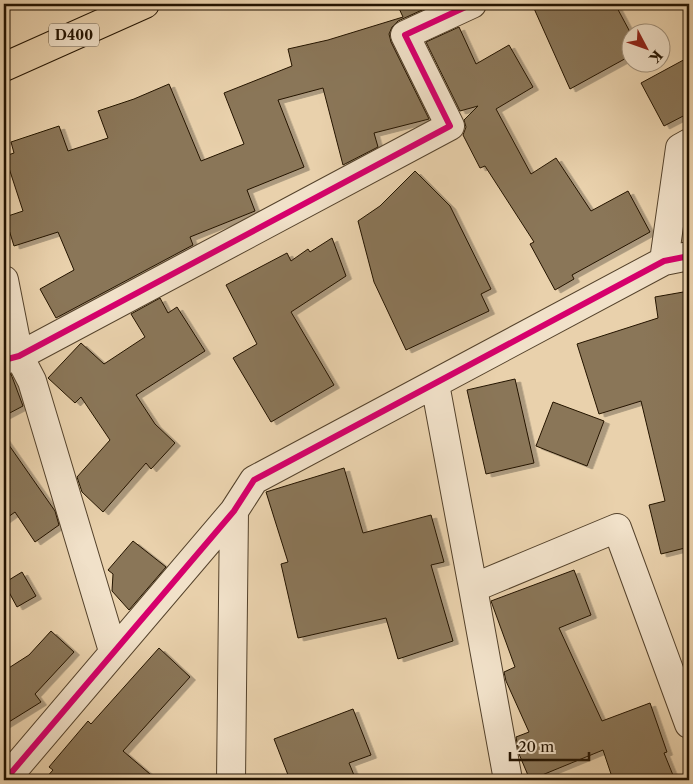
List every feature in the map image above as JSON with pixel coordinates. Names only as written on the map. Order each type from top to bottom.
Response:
[{"type":"highway","name":"D400","points":[[4,67],[145,4]]},
{"type":"street","points":[[12,358],[450,126],[405,34],[472,4]]},
{"type":"street","points":[[5,780],[234,511],[254,480],[677,259],[680,148],[689,144]]},
{"type":"street","points":[[4,280],[12,358],[32,381],[113,651]]},
{"type":"street","points":[[435,384],[508,780]]},
{"type":"street","points":[[231,780],[234,511]]},
{"type":"street","points":[[473,588],[617,528],[689,724]]},
{"type":"building","points":[[397,4],[433,5],[398,21],[392,27],[389,34],[391,42],[429,119],[374,133],[378,147],[343,165],[323,88],[278,100],[304,167],[247,190],[255,211],[190,237],[193,245],[56,318],[40,289],[74,270],[58,232],[14,246],[5,217],[23,211],[5,156],[14,153],[11,142],[59,126],[68,151],[108,138],[98,111],[134,99],[169,84],[201,161],[244,144],[224,93],[292,66],[288,49],[328,40],[403,17]]},
{"type":"building","points":[[532,4],[615,4],[625,22],[620,22],[620,62],[570,89]]},
{"type":"building","points":[[459,27],[476,64],[509,45],[533,87],[496,109],[531,174],[556,158],[591,211],[628,191],[650,232],[572,275],[574,279],[555,290],[530,244],[534,242],[485,166],[480,168],[463,135],[466,127],[464,120],[478,106],[460,111],[426,42]]},
{"type":"building","points":[[689,57],[689,113],[664,126],[641,83],[661,72],[670,72],[670,67]]},
{"type":"building","points":[[415,171],[450,206],[491,289],[481,294],[489,311],[406,350],[374,282],[358,221],[380,206]]},
{"type":"building","points":[[332,238],[346,276],[291,312],[334,385],[271,422],[233,358],[257,344],[226,285],[287,253],[291,261],[308,249],[310,252]]},
{"type":"building","points":[[689,291],[689,547],[661,554],[649,505],[665,501],[641,401],[599,414],[577,344],[658,318],[655,297]]},
{"type":"building","points":[[160,298],[168,313],[177,307],[205,351],[136,395],[155,424],[175,443],[151,469],[146,463],[103,512],[82,492],[77,477],[110,440],[81,397],[75,403],[48,378],[81,343],[104,364],[145,337],[131,314]]},
{"type":"building","points":[[11,374],[23,406],[4,416],[4,375]]},
{"type":"building","points":[[515,379],[534,463],[486,474],[467,390]]},
{"type":"building","points":[[553,402],[604,421],[587,466],[536,446]]},
{"type":"building","points":[[4,438],[55,511],[59,525],[35,542],[15,512],[4,520]]},
{"type":"building","points":[[344,468],[363,533],[431,515],[444,562],[431,565],[453,641],[398,659],[386,618],[298,638],[281,564],[288,562],[266,492]]},
{"type":"building","points":[[133,541],[166,567],[129,610],[112,591],[113,574],[108,570]]},
{"type":"building","points":[[574,570],[591,615],[559,628],[602,721],[650,703],[667,752],[664,753],[675,780],[613,780],[603,750],[530,780],[519,754],[516,737],[529,732],[506,681],[504,672],[515,667],[491,601]]},
{"type":"building","points":[[22,572],[36,596],[17,607],[4,583]]},
{"type":"building","points":[[51,631],[74,652],[35,694],[41,702],[4,725],[4,671],[29,655]]},
{"type":"building","points":[[159,648],[190,677],[123,751],[157,780],[44,780],[53,770],[49,767],[88,721],[91,724]]},
{"type":"building","points":[[353,709],[371,755],[349,763],[356,780],[290,780],[274,739]]},
{"type":"cycle path","points":[[4,360],[19,356],[450,126],[405,35],[472,4]]},
{"type":"cycle path","points":[[5,780],[234,511],[254,480],[664,261],[689,256]]}]
